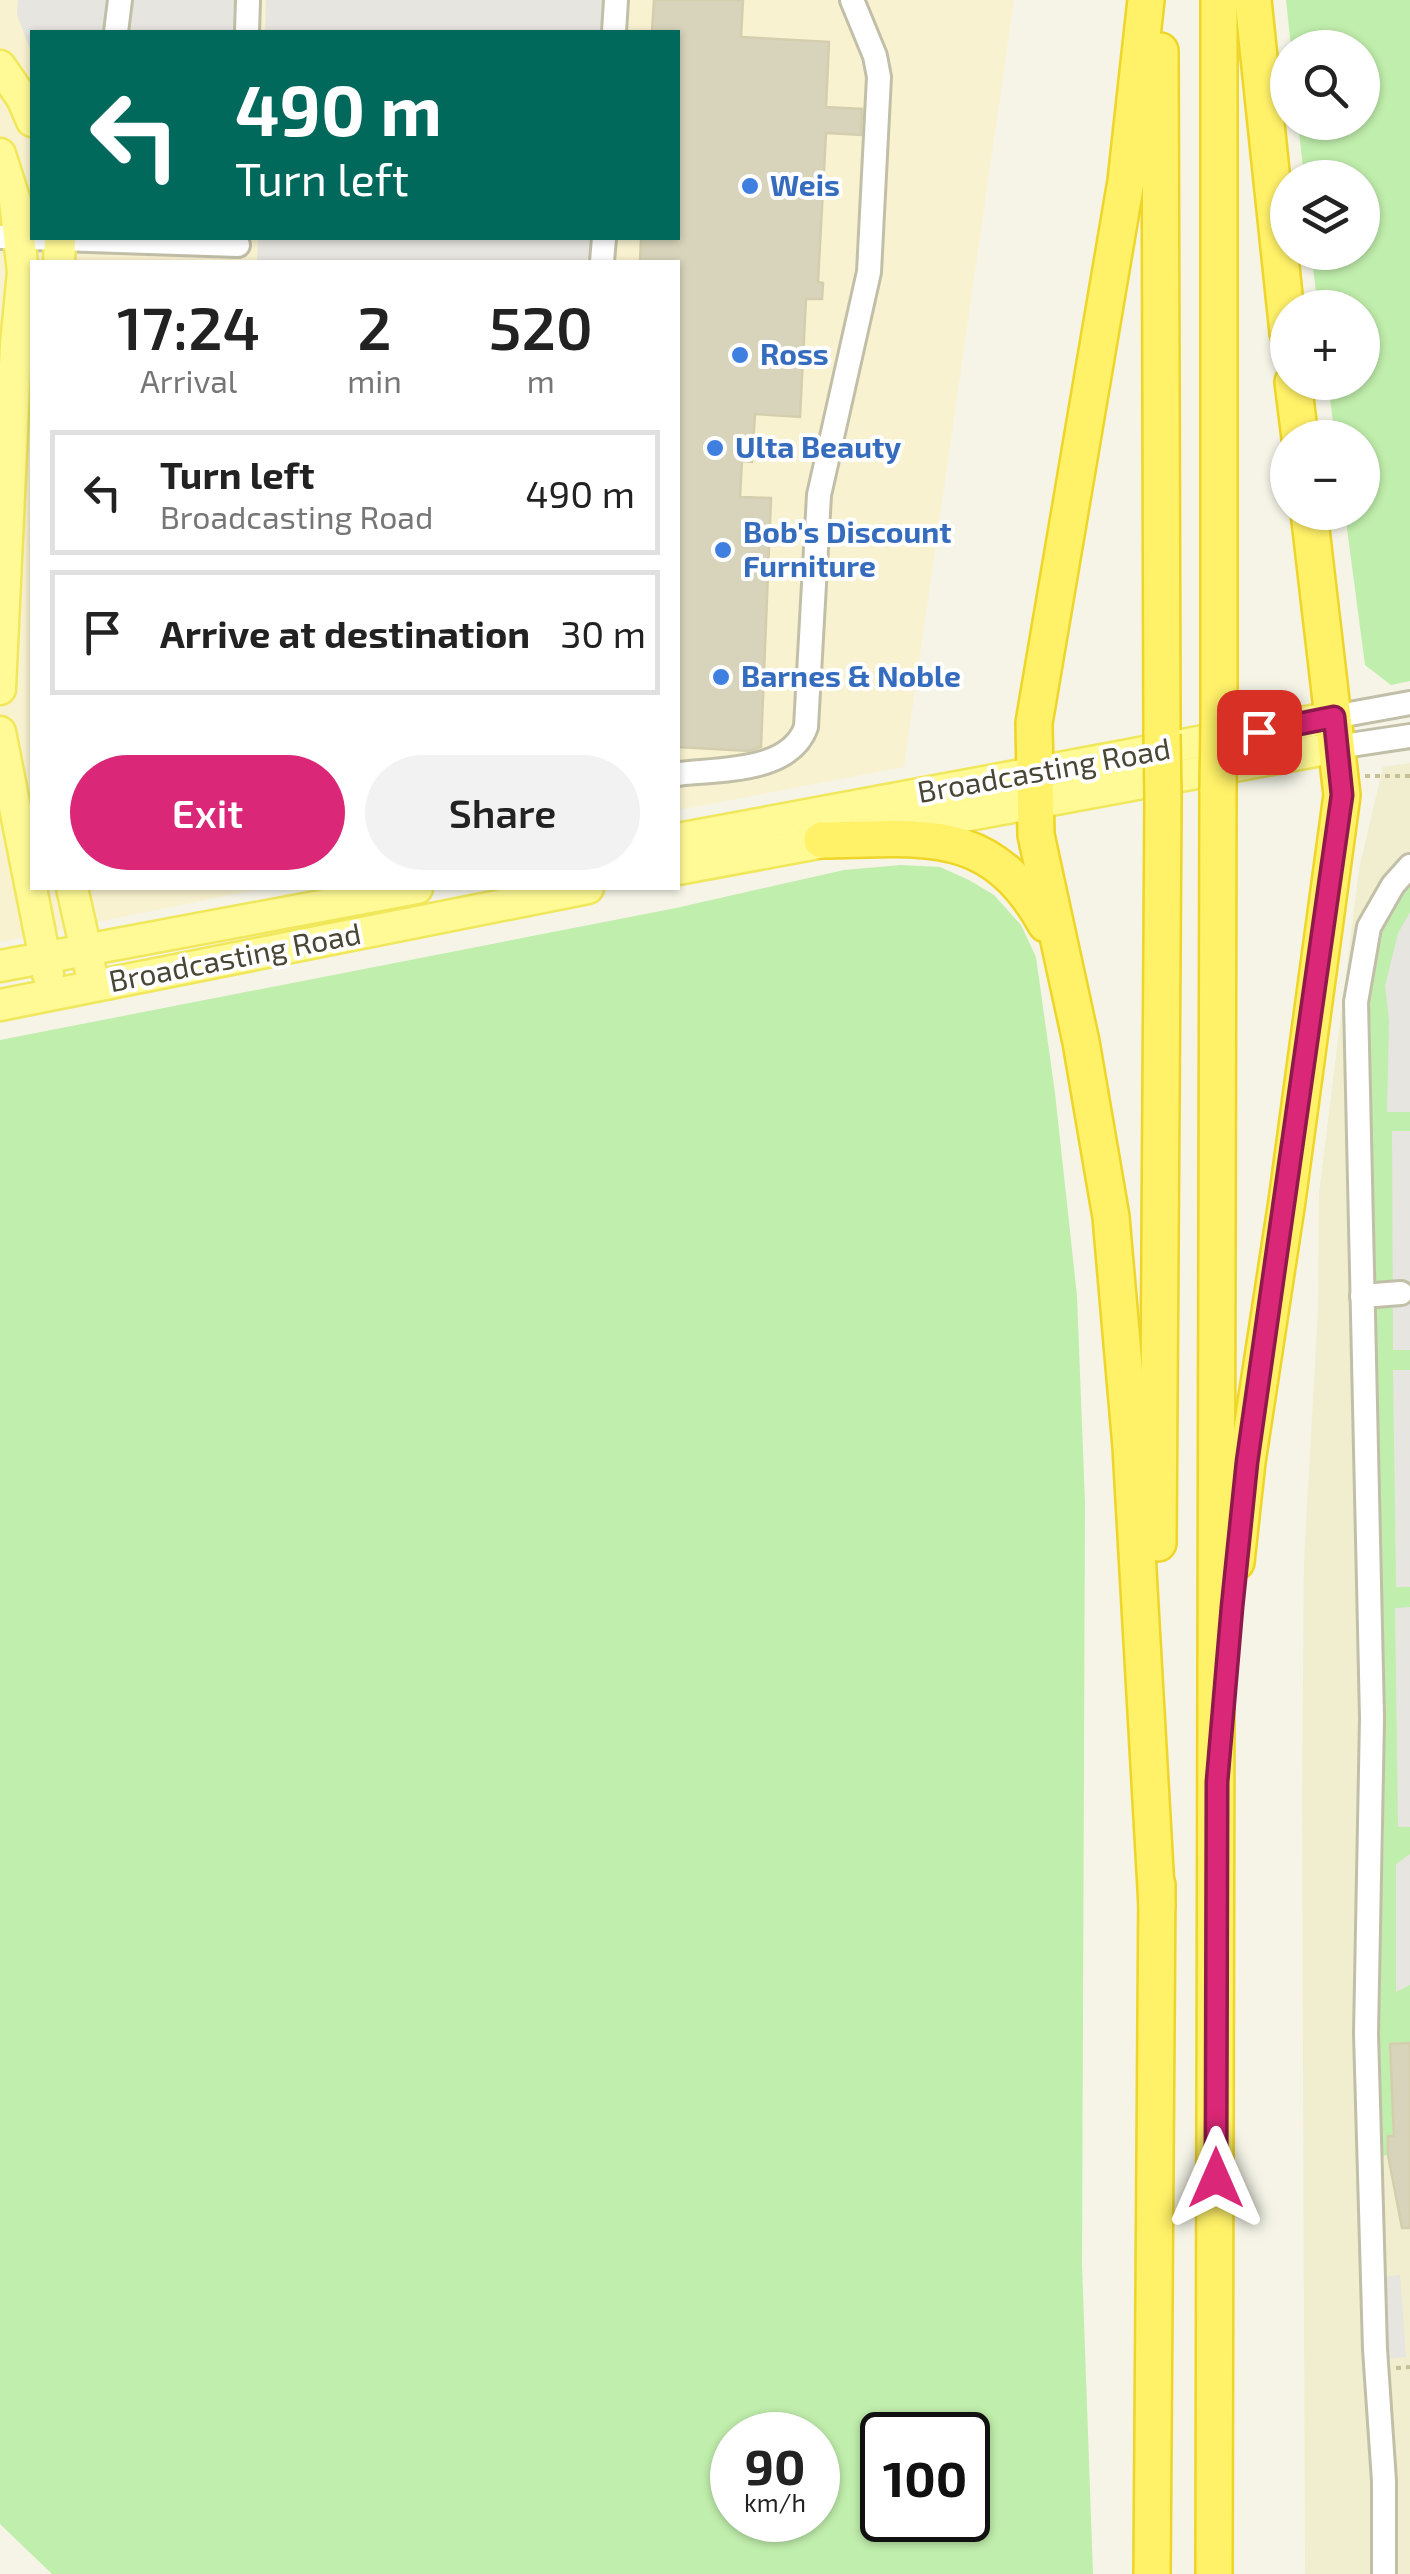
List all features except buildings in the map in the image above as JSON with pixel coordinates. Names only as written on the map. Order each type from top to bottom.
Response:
[{"type":"highway","points":[[1146,0],[1126,180],[1034,723],[1034,787],[1036,835],[1084,1061],[1111,1217],[1131,1447],[1156,1906]]},
{"type":"highway","points":[[1152,2574],[1162,799],[1160,0]]},
{"type":"highway","points":[[1214,2574],[1219,0]]},
{"type":"highway","points":[[1253,0],[1283,290]]},
{"type":"highway","points":[[1217,1782],[1247,1462],[1337,835],[1337,746],[1311,530]]},
{"type":"highway","points":[[822,840],[924,838],[947,841],[979,853],[995,862],[1020,886],[1035,905],[1062,958]]},
{"type":"main road","points":[[0,66],[30,116]]},
{"type":"main road","points":[[0,154],[16,202],[11,238],[23,272],[2,572],[0,685]]},
{"type":"main road","points":[[0,732],[30,886]]},
{"type":"main road","name":"Broadcasting Road","points":[[680,838],[1337,746]]},
{"type":"main road","name":"Broadcasting Road","points":[[680,870],[822,840],[1034,787]]},
{"type":"main road","points":[[31,890],[52,994]]},
{"type":"main road","points":[[72,890],[94,986]]},
{"type":"main road","name":"Broadcasting Road","points":[[0,966],[406,890]]},
{"type":"main road","name":"Broadcasting Road","points":[[0,1005],[578,890]]},
{"type":"street","points":[[116,30],[120,0]]},
{"type":"street","points":[[247,30],[248,0]]},
{"type":"street","points":[[614,30],[616,0]]},
{"type":"street","points":[[680,774],[778,758],[792,750],[806,726],[818,494],[868,272],[879,77],[875,56],[852,0]]},
{"type":"street","points":[[96,240],[239,248]]},
{"type":"street","name":"Broadcasting Road","points":[[1337,746],[1410,704]]},
{"type":"street","name":"Broadcasting Road","points":[[1337,746],[1410,736]]},
{"type":"street","points":[[1384,2574],[1366,2034],[1372,1718],[1356,1002],[1369,926],[1393,885],[1410,866]]},
{"type":"street","points":[[1362,1296],[1401,1294]]},
{"type":"path","points":[[1337,746],[1382,778],[1410,776]]},
{"type":"shaded area","points":[[0,0],[1014,0],[904,767],[680,810],[680,260],[30,260],[30,890],[254,890],[0,942]]},
{"type":"shaded area","points":[[18,0],[239,0],[238,30],[30,30],[30,49],[17,15]]},
{"type":"shaded area","points":[[266,0],[610,0],[608,30],[265,30]]},
{"type":"shaded area","points":[[258,240],[599,240],[598,260],[257,260]]},
{"type":"shaded area","points":[[1410,763],[1410,2574],[1305,2574],[1304,1561],[1318,1310],[1319,1194],[1359,869],[1383,767]]},
{"type":"shaded area","points":[[1410,912],[1410,1112],[1387,1112],[1389,1020],[1385,986],[1398,933]]},
{"type":"shaded area","points":[[1392,1131],[1410,1131],[1410,1350],[1393,1350]]},
{"type":"shaded area","points":[[1393,1370],[1410,1370],[1410,1587],[1396,1587]]},
{"type":"shaded area","points":[[1410,1607],[1410,1827],[1398,1827],[1395,1608]]},
{"type":"shaded area","points":[[1410,1854],[1410,1985],[1396,1992],[1396,1864]]},
{"type":"shaded area","points":[[1400,2275],[1406,2357],[1387,2359],[1383,2277]]},
{"type":"green space","points":[[1286,0],[1410,0],[1410,681],[1391,685],[1365,665],[1347,530],[1380,530],[1380,420],[1333,420],[1330,400],[1380,400],[1380,290],[1316,290],[1313,270],[1380,270],[1380,160],[1302,160],[1300,140],[1380,140],[1380,30],[1289,30]]},
{"type":"green space","points":[[901,865],[940,867],[994,895],[1021,925],[1036,957],[1077,1296],[1085,1503],[1082,2265],[1093,2574],[52,2574],[0,2524],[0,1040],[676,908],[844,870]]},
{"type":"green space","points":[[1410,884],[1410,2043],[1390,2045],[1394,2136],[1388,2137],[1388,2155],[1381,2156],[1376,2072],[1384,1829],[1369,1340],[1373,1263],[1365,1062],[1375,953],[1389,911]]},
{"type":"place","name":"Weis","points":[[750,186]]},
{"type":"place","name":"Ross","points":[[740,355]]},
{"type":"place","name":"Ulta Beauty","points":[[715,448]]},
{"type":"place","name":"Bob's Discount Furniture","points":[[723,550]]},
{"type":"place","name":"Barnes & Noble","points":[[721,677]]},
{"type":"route","points":[[1216,2178],[1217,1782],[1232,1607],[1247,1462],[1342,795],[1334,717],[1259,732]]}]
